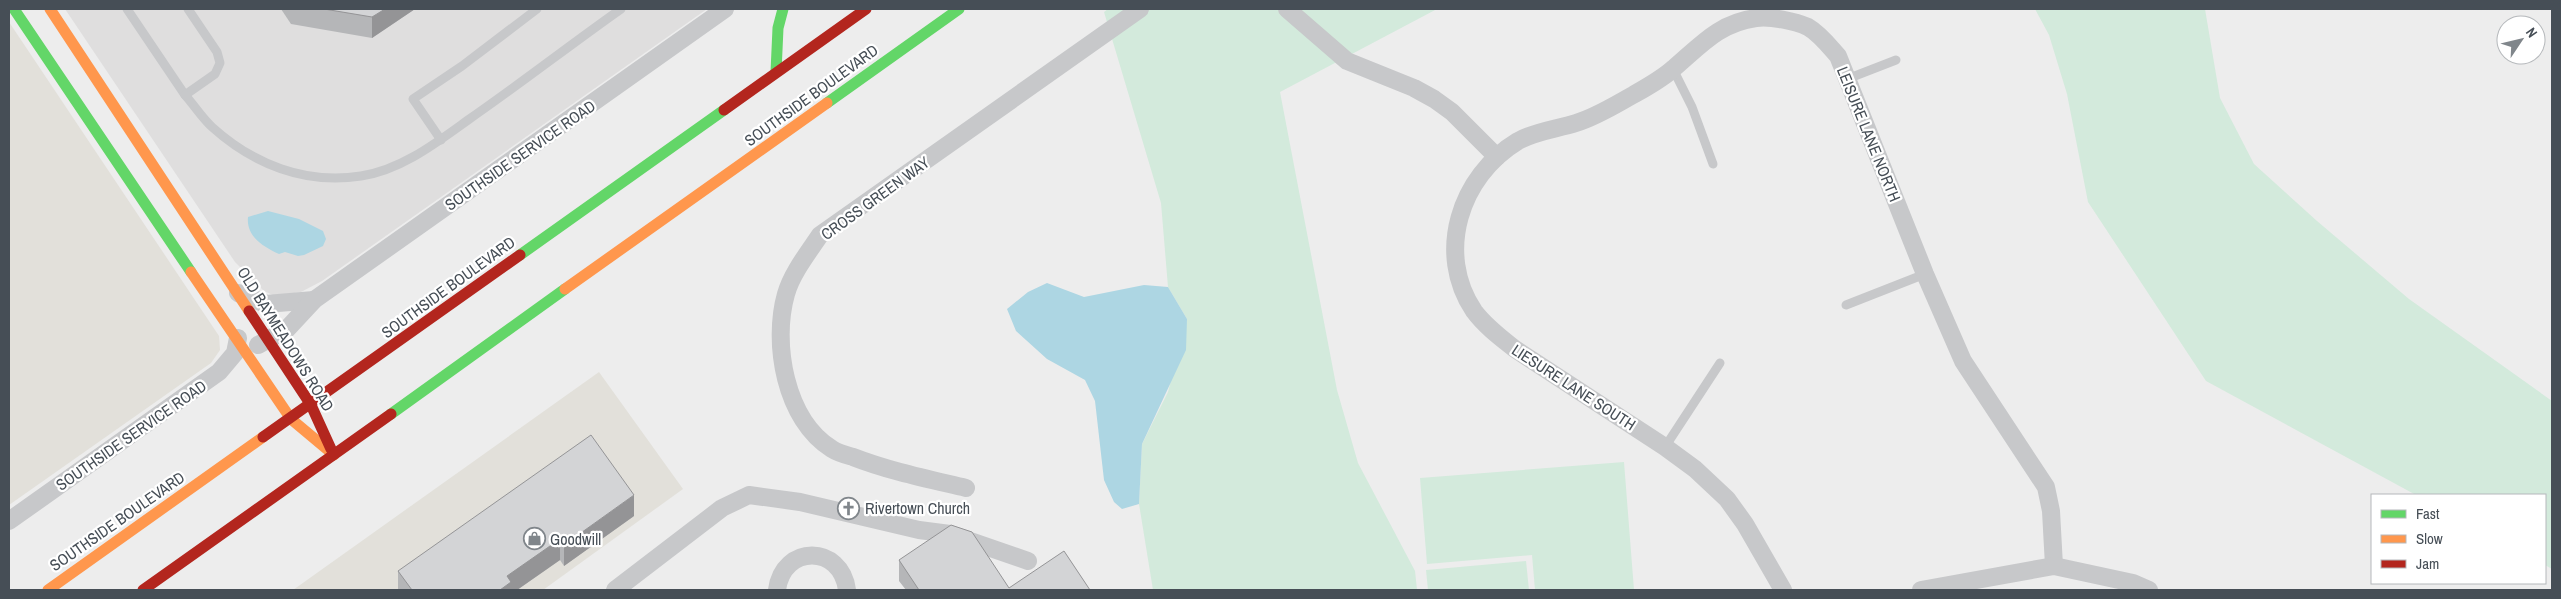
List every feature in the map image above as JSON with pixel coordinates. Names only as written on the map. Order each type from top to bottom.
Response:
[{"type":"main road","name":"OLD BAYMEADOWS ROAD","points":[[14,9],[243,345],[291,419],[334,455]]},
{"type":"main road","name":"OLD BAYMEADOWS ROAD","points":[[50,9],[311,405],[334,455]]},
{"type":"main road","points":[[776,72],[778,28],[784,9]]},
{"type":"main road","name":"SOUTHSIDE BOULEVARD","points":[[48,590],[866,9]]},
{"type":"main road","name":"SOUTHSIDE BOULEVARD","points":[[143,590],[960,9]]},
{"type":"street","name":"SOUTHSIDE SERVICE ROAD","points":[[9,520],[220,372],[243,345],[268,339],[286,329],[314,300],[725,9]]},
{"type":"street","name":"CROSS GREEN WAY","points":[[966,488],[873,465],[831,449],[810,428],[795,404],[783,370],[780,336],[786,294],[803,261],[820,235],[1140,9]]},
{"type":"street","points":[[1287,9],[1347,61],[1414,88],[1434,99],[1452,112],[1497,157]]},
{"type":"street","name":"LEISURE LANE NORTH","points":[[1497,157],[1519,141],[1541,132],[1577,123],[1615,105],[1673,69],[1708,37],[1727,24],[1757,13],[1807,27],[1825,41],[1838,56],[1925,274],[1963,361],[2046,487],[2051,511],[2054,566]]},
{"type":"street","name":"LIESURE LANE SOUTH","points":[[1497,157],[1476,181],[1462,205],[1455,229],[1455,255],[1462,289],[1475,311],[1494,333],[1515,349],[1665,447],[1695,469],[1727,499],[1745,524],[1783,590]]},
{"type":"street","points":[[238,293],[266,304],[314,300]]},
{"type":"street","points":[[615,590],[722,508],[749,495],[800,502],[919,530],[950,534],[1028,560]]},
{"type":"street","points":[[777,590],[778,579],[785,567],[796,559],[810,555],[824,557],[836,564],[844,576],[847,590]]},
{"type":"street","points":[[1921,590],[2054,566],[2134,583],[2149,590]]},
{"type":"lane","points":[[127,9],[185,95],[210,126],[232,144],[268,166],[294,173],[329,178],[362,176],[404,162],[441,140],[518,86],[621,9]]},
{"type":"lane","points":[[185,95],[215,74],[220,64],[217,52],[188,9]]},
{"type":"lane","points":[[441,140],[414,99],[462,66],[537,9]]},
{"type":"lane","points":[[1847,79],[1896,60]]},
{"type":"lane","points":[[1673,69],[1692,107],[1713,164]]},
{"type":"lane","points":[[1846,305],[1925,274]]},
{"type":"lane","points":[[1665,447],[1720,363]]},
{"type":"shaded area","points":[[65,9],[707,9],[322,281],[301,292],[275,296],[264,291],[235,262]]},
{"type":"shaded area","points":[[9,22],[219,336],[220,350],[211,363],[9,505]]},
{"type":"shaded area","points":[[599,372],[683,489],[543,590],[293,590]]},
{"type":"green space","points":[[1108,9],[1437,9],[1280,92],[1337,390],[1358,463],[1415,571],[1417,590],[1153,590],[1139,504],[1142,444],[1168,392],[1187,319],[1168,287],[1161,203],[1104,12]]},
{"type":"green space","points":[[2035,9],[2205,9],[2220,98],[2254,164],[2317,221],[2409,299],[2552,401],[2552,569],[2546,566],[2546,494],[2414,494],[2206,381],[2088,202],[2067,94],[2049,35]]},
{"type":"green space","points":[[1624,462],[1634,590],[1535,590],[1532,555],[1427,564],[1420,478]]},
{"type":"green space","points":[[1526,561],[1529,590],[1428,590],[1426,570]]},
{"type":"water","points":[[268,211],[299,219],[323,231],[326,239],[323,246],[298,256],[285,252],[279,254],[268,248],[253,236],[248,224],[248,217]]},
{"type":"water","points":[[1047,283],[1084,297],[1144,285],[1168,287],[1187,319],[1186,350],[1142,444],[1139,504],[1122,509],[1114,502],[1104,480],[1095,401],[1085,380],[1047,359],[1016,331],[1007,309],[1028,292]]},
{"type":"building","points":[[324,9],[385,9],[372,17]]},
{"type":"building","points":[[591,435],[634,495],[564,545],[560,539],[507,576],[511,582],[500,590],[412,590],[398,571]]},
{"type":"building","points":[[951,525],[972,532],[1009,588],[1064,551],[1090,590],[919,590],[899,560]]},
{"type":"traffic: fast","points":[[14,9],[191,272]]},
{"type":"traffic: fast","points":[[776,72],[778,28],[783,9]]},
{"type":"traffic: fast","points":[[827,103],[959,9]]},
{"type":"traffic: fast","points":[[520,255],[724,110]]},
{"type":"traffic: fast","points":[[391,414],[565,289]]},
{"type":"traffic: slow","points":[[50,9],[249,311]]},
{"type":"traffic: slow","points":[[565,289],[827,103]]},
{"type":"traffic: slow","points":[[191,272],[291,419],[334,455]]},
{"type":"traffic: slow","points":[[48,590],[263,437]]},
{"type":"traffic: jam","points":[[724,110],[866,9]]},
{"type":"traffic: jam","points":[[263,437],[520,255]]},
{"type":"traffic: jam","points":[[249,311],[311,405],[331,449]]},
{"type":"traffic: jam","points":[[143,590],[391,414]]},
{"type":"place","name":"Rivertown Church","points":[[849,508]]},
{"type":"place","name":"Goodwill","points":[[534,539]]}]
